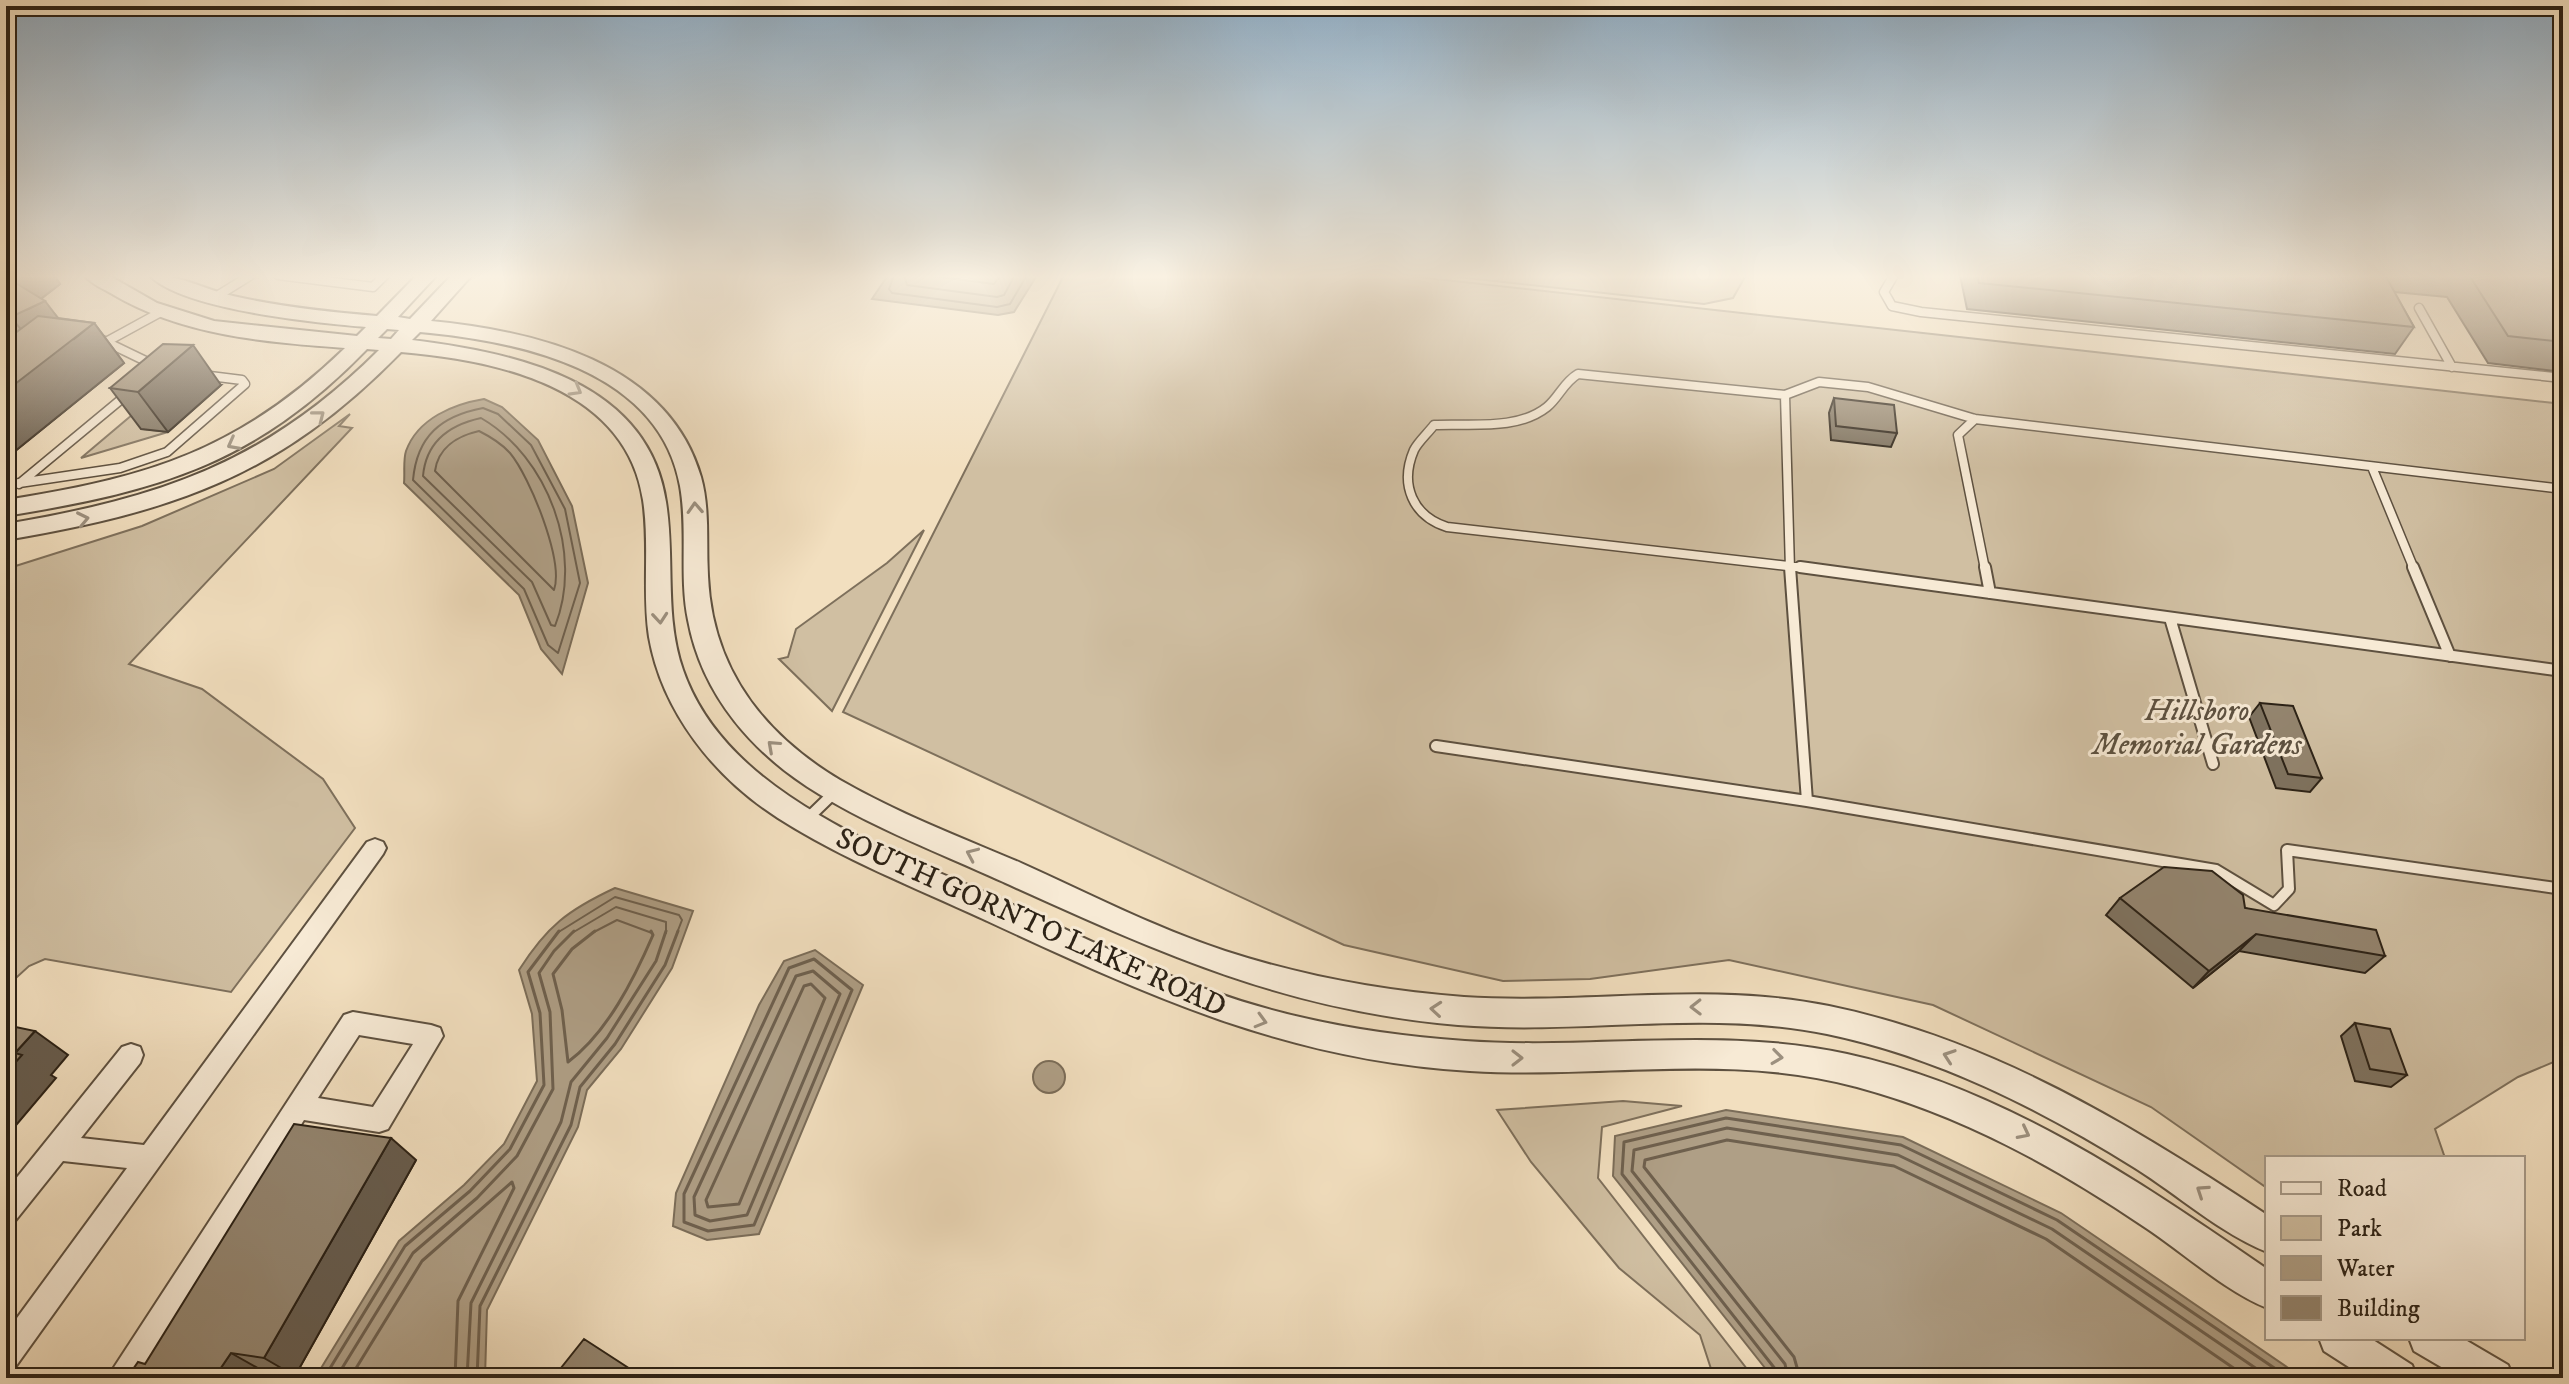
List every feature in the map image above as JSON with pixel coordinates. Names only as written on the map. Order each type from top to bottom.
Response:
[{"type":"street","name":"SOUTH GORNTO LAKE ROAD","points":[[326,340],[468,355],[541,372],[594,401],[623,426],[644,457],[655,489],[660,624],[677,687],[714,747],[761,792],[805,821],[1163,987],[1219,1008],[1293,1029],[1424,1053],[1561,1058],[1731,1052],[1779,1056],[1883,1078],[1945,1098],[2061,1152],[2116,1185],[2265,1289]]},
{"type":"street","points":[[6,508],[111,489],[223,449],[298,402],[363,340]]},
{"type":"street","points":[[6,532],[106,514],[228,471],[316,419],[400,340]]},
{"type":"street","name":"SOUTH GORNTO LAKE ROAD","points":[[511,340],[557,352],[614,379],[664,423],[681,450],[693,483],[703,634],[718,674],[738,708],[763,738],[794,764],[836,791],[1180,948],[1313,989],[1422,1007],[1493,1014],[1667,1008],[1753,1009],[1831,1022],[1919,1045],[1998,1074],[2090,1120],[2150,1155],[2265,1234]]},
{"type":"street","points":[[6,1356],[375,848]]},
{"type":"street","points":[[121,1378],[298,1107],[353,1023],[431,1036],[379,1120],[298,1107]]},
{"type":"street","points":[[6,1212],[131,1055]]},
{"type":"street","points":[[55,1148],[150,1158]]},
{"type":"street","points":[[2340,1340],[2399,1378]]},
{"type":"street","points":[[2430,1340],[2495,1378]]},
{"type":"lane","points":[[101,340],[162,369],[147,377]]},
{"type":"lane","points":[[106,342],[110,340]]},
{"type":"lane","points":[[2187,340],[2563,378]]},
{"type":"lane","points":[[2437,340],[2452,367]]},
{"type":"lane","points":[[6,485],[120,468],[167,452],[245,384],[242,380],[196,374]]},
{"type":"lane","points":[[2563,489],[1975,419],[1868,387],[1819,382],[1785,395],[1578,374],[1565,380],[1545,409],[1523,417],[1434,425],[1414,450],[1408,489],[1415,507],[1429,521],[1447,527],[1790,566],[2563,671]]},
{"type":"lane","points":[[19,484],[136,387]]},
{"type":"lane","points":[[1785,395],[1790,566],[1807,801]]},
{"type":"lane","points":[[1975,419],[1958,435],[1990,593]]},
{"type":"lane","points":[[2372,467],[2450,656]]},
{"type":"lane","points":[[2170,618],[2213,764]]},
{"type":"lane","points":[[1436,746],[1807,801],[2216,870],[2274,905],[2289,889],[2287,850],[2563,889]]},
{"type":"lane","points":[[805,821],[836,791]]},
{"type":"green space","name":"Hillsboro Memorial Gardens","points":[[1031,340],[1982,340],[2563,404],[2563,1058],[2518,1077],[2435,1129],[2444,1156],[2265,1156],[2265,1187],[2151,1107],[1933,1005],[1729,960],[1590,979],[1503,981],[1344,945],[843,712]]},
{"type":"green space","points":[[171,382],[142,429],[168,432],[81,458]]},
{"type":"green space","points":[[350,414],[339,426],[352,428],[129,664],[202,689],[323,779],[355,828],[231,992],[45,959],[29,966],[6,987],[6,569],[142,526],[274,469]]},
{"type":"green space","points":[[924,530],[832,711],[779,659],[788,657],[796,629],[887,563]]},
{"type":"green space","points":[[1623,1101],[1682,1106],[1602,1127],[1598,1178],[1754,1378],[1714,1378],[1700,1335],[1619,1268],[1531,1162],[1497,1110]]},
{"type":"water","points":[[484,399],[502,407],[538,440],[572,506],[588,583],[562,674],[541,649],[519,595],[404,483],[406,451],[419,430],[438,414]]},
{"type":"water","points":[[615,888],[693,911],[672,968],[621,1049],[587,1090],[578,1127],[487,1310],[485,1378],[315,1378],[399,1241],[464,1185],[504,1144],[537,1081],[532,1014],[519,970],[539,942],[560,921]]},
{"type":"water","points":[[815,950],[863,985],[759,1234],[707,1240],[673,1226],[676,1193],[759,1005],[784,961]]},
{"type":"water","points":[[1049,1061],[1060,1066],[1065,1077],[1060,1088],[1049,1093],[1038,1088],[1033,1077],[1038,1066]]},
{"type":"water","points":[[1726,1110],[1903,1137],[2061,1213],[2303,1378],[1773,1378],[1613,1176],[1615,1136]]},
{"type":"building","points":[[7,340],[73,340],[6,391]]},
{"type":"building","points":[[163,344],[193,345],[138,392],[110,388]]},
{"type":"building","points":[[1834,398],[1894,405],[1897,433],[1836,426]]},
{"type":"building","points":[[2260,703],[2293,706],[2322,778],[2288,774]]},
{"type":"building","points":[[2164,867],[2212,871],[2243,895],[2245,908],[2376,930],[2385,956],[2256,934],[2209,971],[2120,898]]},
{"type":"building","points":[[2355,1023],[2390,1029],[2407,1075],[2370,1069]]},
{"type":"building","points":[[6,1025],[35,1031],[15,1053],[22,1055],[6,1073]]},
{"type":"building","points":[[294,1124],[391,1138],[264,1358],[231,1353],[214,1378],[127,1378],[138,1362],[145,1364]]},
{"type":"building","points":[[584,1339],[644,1378],[553,1378]]}]
